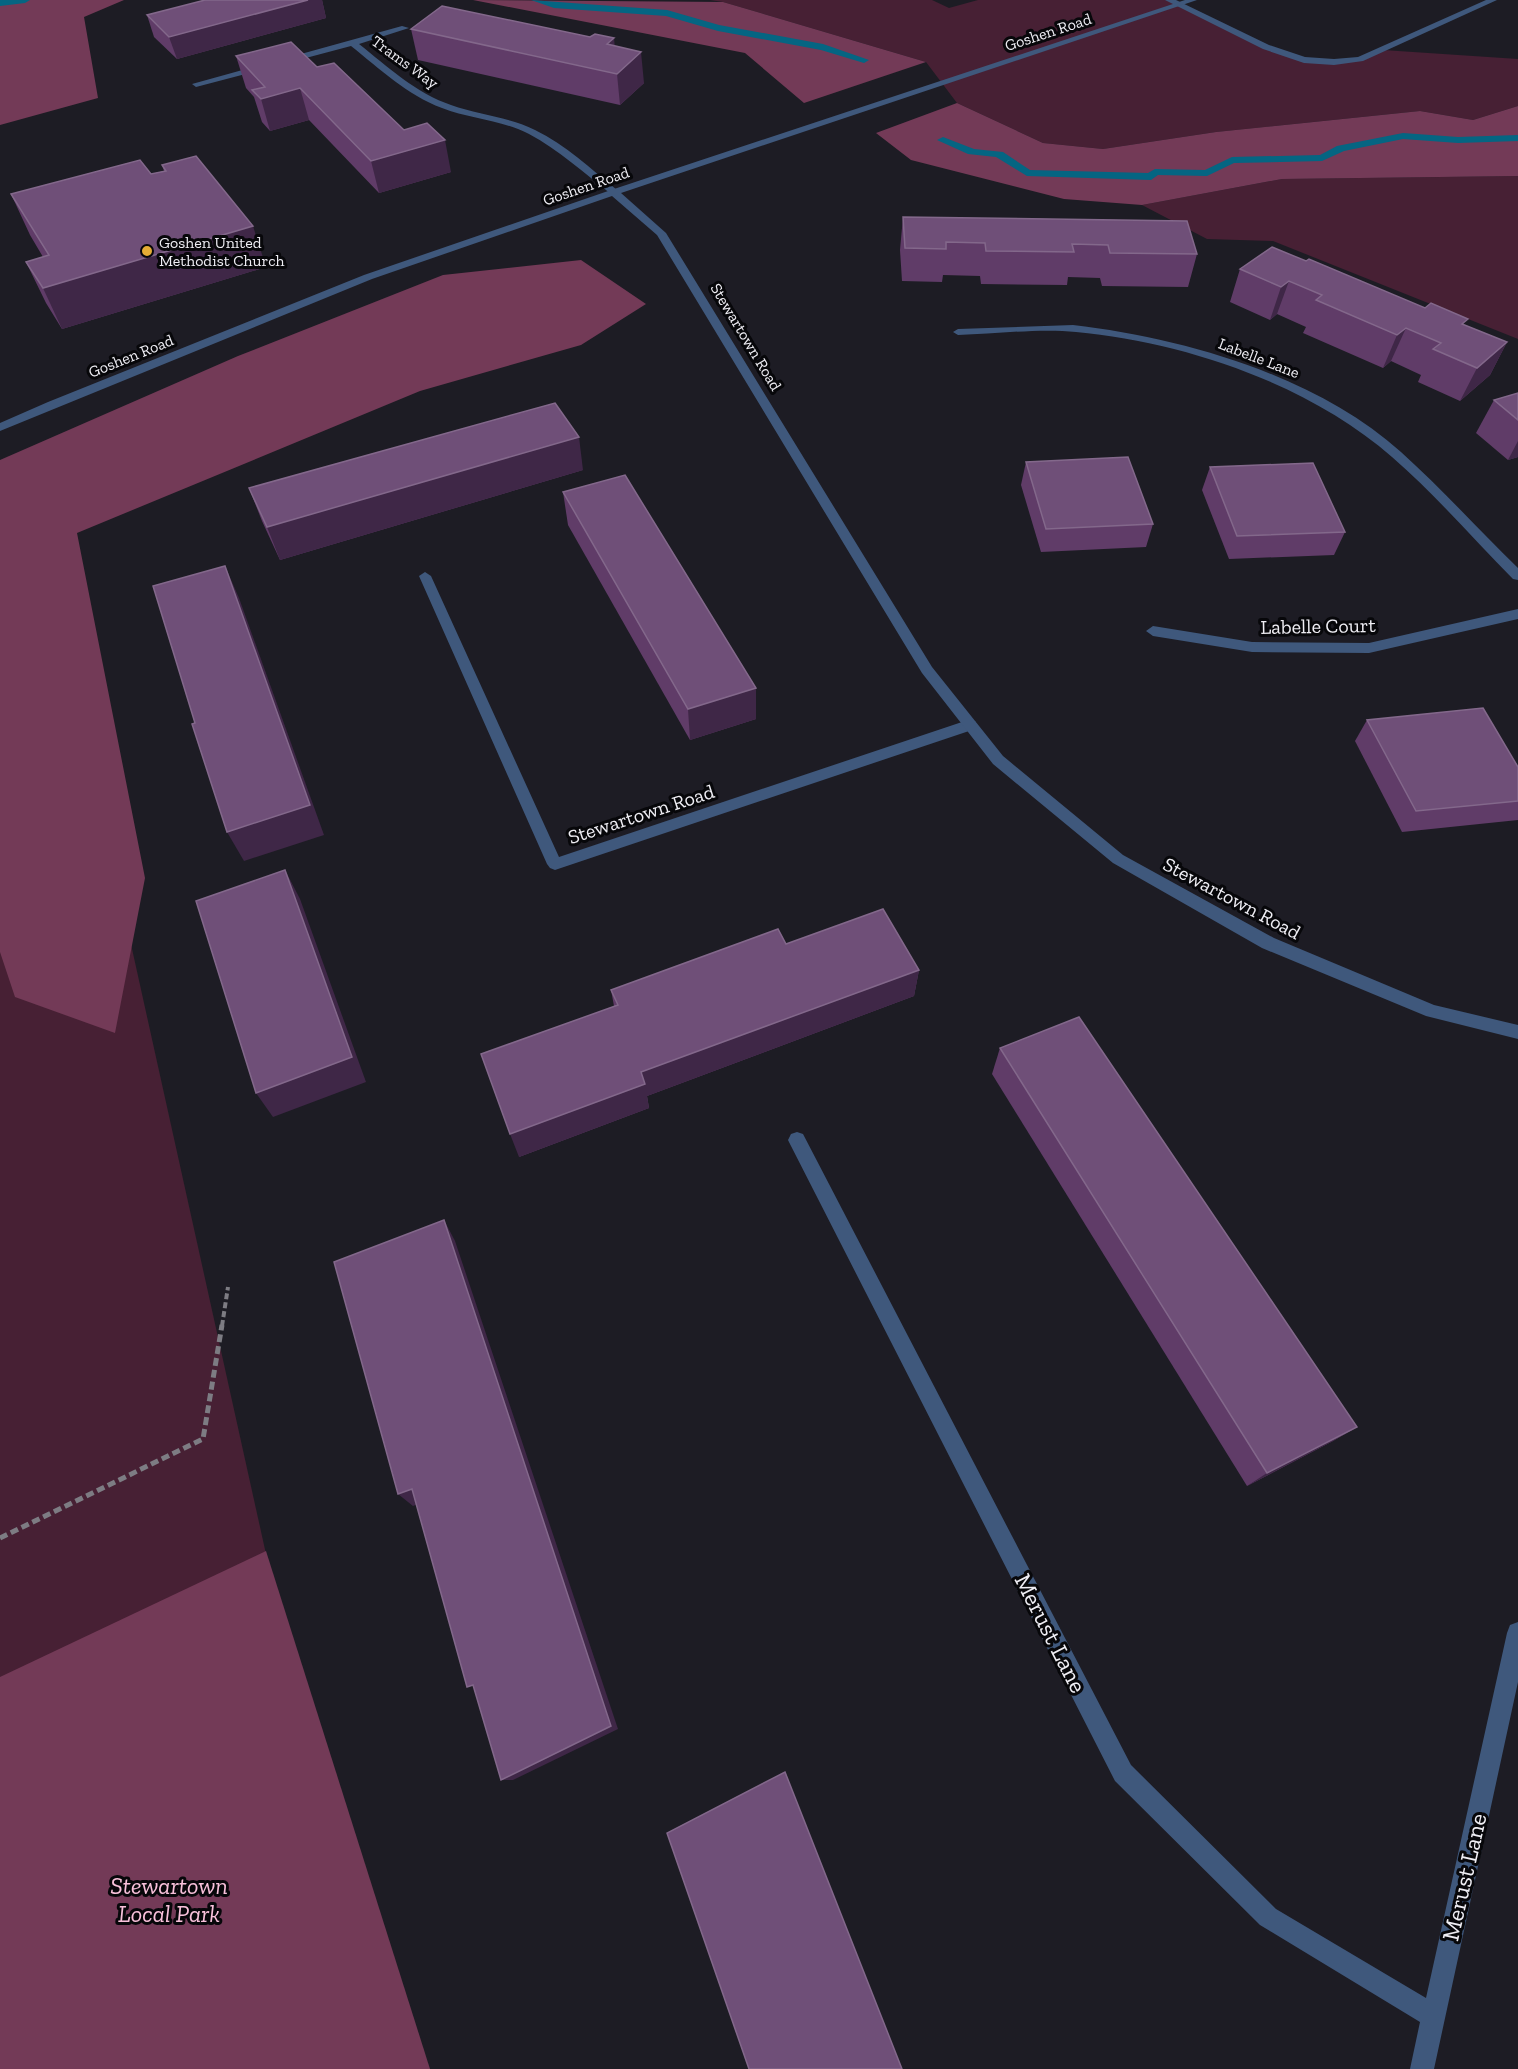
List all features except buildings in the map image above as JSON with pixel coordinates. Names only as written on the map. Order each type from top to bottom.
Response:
[{"type":"street","name":"Goshen Road","points":[[0,427],[368,277],[1174,2],[1192,0]]},
{"type":"street","points":[[1174,2],[1266,47],[1304,60],[1334,62],[1360,59],[1493,0]]},
{"type":"street","points":[[353,43],[405,28]]},
{"type":"street","name":"Trams Way","points":[[196,84],[353,43],[394,76],[435,102],[472,116],[511,123],[540,136],[614,192]]},
{"type":"street","name":"Stewartown Road","points":[[614,192],[661,233],[927,670],[998,760],[1118,859],[1268,943],[1432,1011],[1518,1032]]},
{"type":"street","name":"Labelle Lane","points":[[958,332],[1073,328],[1122,334],[1198,353],[1288,384],[1357,425],[1396,454],[1518,576]]},
{"type":"street","name":"Stewartown Road","points":[[425,576],[555,864],[970,725]]},
{"type":"street","name":"Labelle Court","points":[[1153,632],[1252,647],[1369,648],[1518,614]]},
{"type":"street","name":"Merust Lane","points":[[796,1140],[1123,1773],[1268,1917],[1433,2016]]},
{"type":"street","name":"Merust Lane","points":[[1422,2069],[1518,1633]]},
{"type":"path","points":[[0,1538],[203,1439],[228,1287]]},
{"type":"green space","points":[[0,0],[124,0],[84,17],[98,98],[0,125]]},
{"type":"green space","points":[[473,0],[723,2],[926,62],[804,103],[745,53]]},
{"type":"green space","points":[[710,0],[932,0],[949,8],[978,0],[1170,0],[1266,47],[1304,60],[1360,59],[1383,50],[1518,59],[1518,106],[1473,120],[1420,111],[1216,132],[1103,149],[1043,143],[957,103],[926,62]]},
{"type":"green space","points":[[957,103],[1043,143],[1103,149],[1216,132],[1420,111],[1473,120],[1518,106],[1518,176],[1282,179],[1142,205],[1064,199],[911,160],[876,133]]},
{"type":"green space","points":[[1518,176],[1518,339],[1273,241],[1207,239],[1142,205],[1282,179]]},
{"type":"green space","points":[[581,260],[646,304],[581,345],[420,391],[77,533],[145,878],[115,1033],[15,997],[0,952],[0,460],[238,356],[443,275]]},
{"type":"green space","name":"Stewartown Local Park","points":[[24,461],[380,2069],[0,2069],[0,470]]},
{"type":"green space","points":[[266,1551],[430,2069],[0,2069],[0,1677]]},
{"type":"waterway","points":[[0,3],[25,0]]},
{"type":"waterway","points":[[536,0],[554,5],[667,13],[718,28],[823,47],[864,60]]},
{"type":"waterway","points":[[943,140],[972,152],[999,154],[1027,173],[1151,177],[1155,172],[1207,173],[1232,160],[1322,158],[1341,148],[1403,136],[1458,140],[1518,138]]},
{"type":"place","name":"Goshen United Methodist Church","points":[[147,251]]}]
